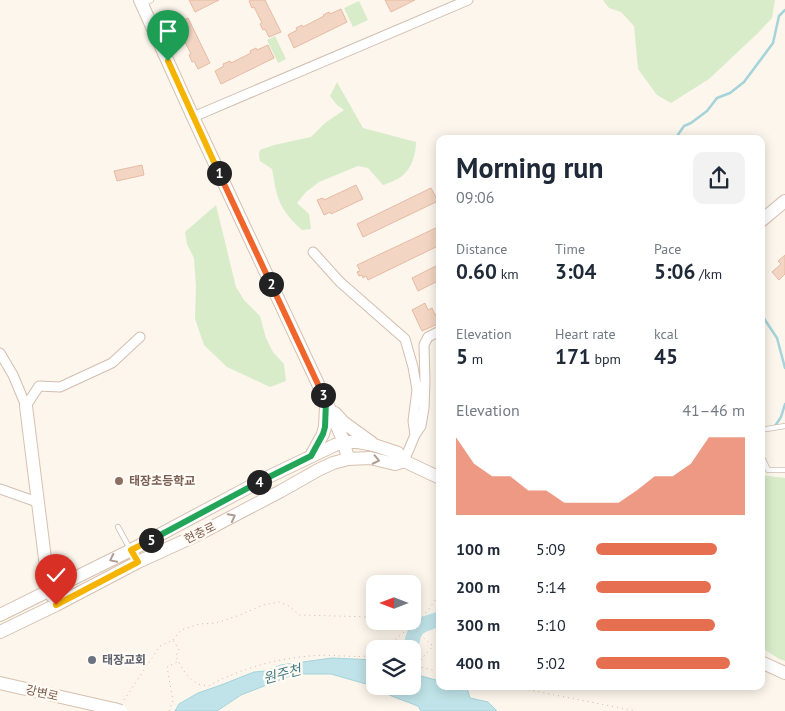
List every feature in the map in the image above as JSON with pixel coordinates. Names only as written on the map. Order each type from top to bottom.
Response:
[{"type":"street","points":[[193,117],[468,0]]},
{"type":"street","points":[[145,2],[193,117],[326,401],[344,442],[348,459]]},
{"type":"street","points":[[765,219],[785,202]]},
{"type":"street","points":[[313,252],[340,282],[405,339],[417,390],[413,421],[415,435]]},
{"type":"street","points":[[404,461],[421,426],[425,381],[424,345],[428,338],[436,333]]},
{"type":"street","points":[[26,406],[39,386],[60,387],[112,363],[140,337]]},
{"type":"street","points":[[0,353],[13,374],[26,406],[49,591],[56,605]]},
{"type":"street","points":[[326,401],[343,422],[374,445]]},
{"type":"street","points":[[311,456],[325,427],[326,401]]},
{"type":"street","name":"현충로","points":[[0,615],[131,550],[334,444],[358,442],[374,445],[398,453],[404,461],[436,474]]},
{"type":"street","name":"현충로","points":[[0,633],[138,562],[197,535],[333,463],[348,459],[370,458],[395,464],[404,461]]},
{"type":"street","points":[[0,489],[37,502]]},
{"type":"street","points":[[131,550],[138,562]]},
{"type":"street","points":[[765,664],[785,673]]},
{"type":"street","name":"강변로","points":[[0,683],[119,706]]},
{"type":"street","name":"강변로","points":[[0,691],[88,711]]},
{"type":"lane","points":[[765,429],[785,426]]},
{"type":"lane","points":[[765,464],[768,470],[785,470]]},
{"type":"lane","points":[[118,527],[131,550]]},
{"type":"path","points":[[421,618],[436,599]]},
{"type":"path","points":[[119,706],[160,646],[173,640],[181,630],[199,624],[216,623],[263,605],[280,602],[289,606],[298,615],[366,617]]},
{"type":"path","points":[[395,640],[406,630]]},
{"type":"path","points":[[415,630],[433,646],[420,661],[420,667],[436,671]]},
{"type":"path","points":[[173,640],[179,649],[176,656],[178,661],[189,676],[196,683],[208,686],[227,676],[261,664],[284,659],[311,656],[366,656]]},
{"type":"path","points":[[168,711],[173,701],[167,667],[178,661]]},
{"type":"path","points":[[529,690],[636,711]]},
{"type":"green space","points":[[603,0],[775,0],[772,18],[758,33],[709,79],[671,103],[657,95],[638,69],[634,26],[621,12],[609,8]]},
{"type":"green space","points":[[359,1],[368,20],[353,27],[344,8]]},
{"type":"green space","points":[[275,36],[286,59],[278,63],[267,40]]},
{"type":"green space","points":[[337,82],[363,128],[416,142],[414,156],[411,165],[402,176],[383,185],[368,168],[358,166],[319,182],[306,192],[297,203],[309,214],[311,229],[302,230],[288,216],[280,203],[272,169],[260,161],[259,154],[260,150],[274,145],[311,137],[325,123],[344,110],[330,96]]},
{"type":"green space","points":[[216,205],[236,287],[244,300],[260,316],[266,338],[273,352],[284,364],[286,381],[270,387],[227,367],[204,345],[195,319],[196,286],[194,258],[187,244],[185,232]]},
{"type":"green space","points":[[765,476],[785,478],[785,661],[765,650]]},
{"type":"water","name":"원주천","points":[[332,658],[366,660],[366,684],[331,674],[295,674],[241,695],[217,711],[175,711],[179,704],[198,693],[254,672],[266,671],[281,665]]},
{"type":"water","points":[[421,676],[436,680],[436,690],[468,690],[470,698],[488,702],[497,711],[421,711],[418,706],[390,695],[421,695]]},
{"type":"building","points":[[189,0],[219,0],[195,12]]},
{"type":"building","points":[[265,0],[281,32],[269,37],[260,24],[262,23],[254,7],[252,8],[249,1]]},
{"type":"building","points":[[385,0],[415,0],[391,12]]},
{"type":"building","points":[[341,9],[347,22],[294,48],[288,35],[297,30],[296,28],[302,25],[303,27],[329,12],[330,14]]},
{"type":"building","points":[[188,18],[210,63],[198,69],[194,61],[192,62],[189,55],[191,54],[183,38],[181,39],[178,33],[180,32],[176,24]]},
{"type":"building","points":[[268,45],[274,58],[221,84],[215,71],[224,66],[223,64],[230,61],[231,63],[251,53],[250,51],[256,48],[257,50]]},
{"type":"building","points":[[142,165],[144,175],[117,181],[114,171]]},
{"type":"building","points":[[356,185],[363,199],[331,214],[330,212],[324,215],[317,200],[323,198],[324,200]]},
{"type":"building","points":[[431,188],[436,197],[436,202],[363,237],[357,224]]},
{"type":"building","points":[[436,228],[436,247],[368,280],[366,276],[363,278],[362,275],[359,276],[357,272],[360,271],[357,265]]},
{"type":"building","points":[[785,255],[785,274],[779,280],[772,272],[781,264],[778,261]]},
{"type":"building","points":[[436,266],[436,282],[418,291],[412,278]]},
{"type":"building","points":[[425,303],[428,310],[432,308],[436,314],[436,325],[422,331],[412,310]]},
{"type":"waterway","points":[[678,135],[684,126],[707,111],[717,98],[730,93],[744,82],[773,43],[779,16],[785,10]]},
{"type":"waterway","points":[[765,320],[777,338],[785,368]]},
{"type":"waterway","points":[[774,426],[781,417],[785,404]]},
{"type":"waterway","points":[[412,640],[419,628],[436,620]]},
{"type":"place","name":"태장초등학교","points":[[119,481]]},
{"type":"place","name":"태장교회","points":[[92,660]]},
{"type":"route","points":[[56,605],[138,562],[131,550],[311,456],[325,427],[326,401],[168,61]]}]
